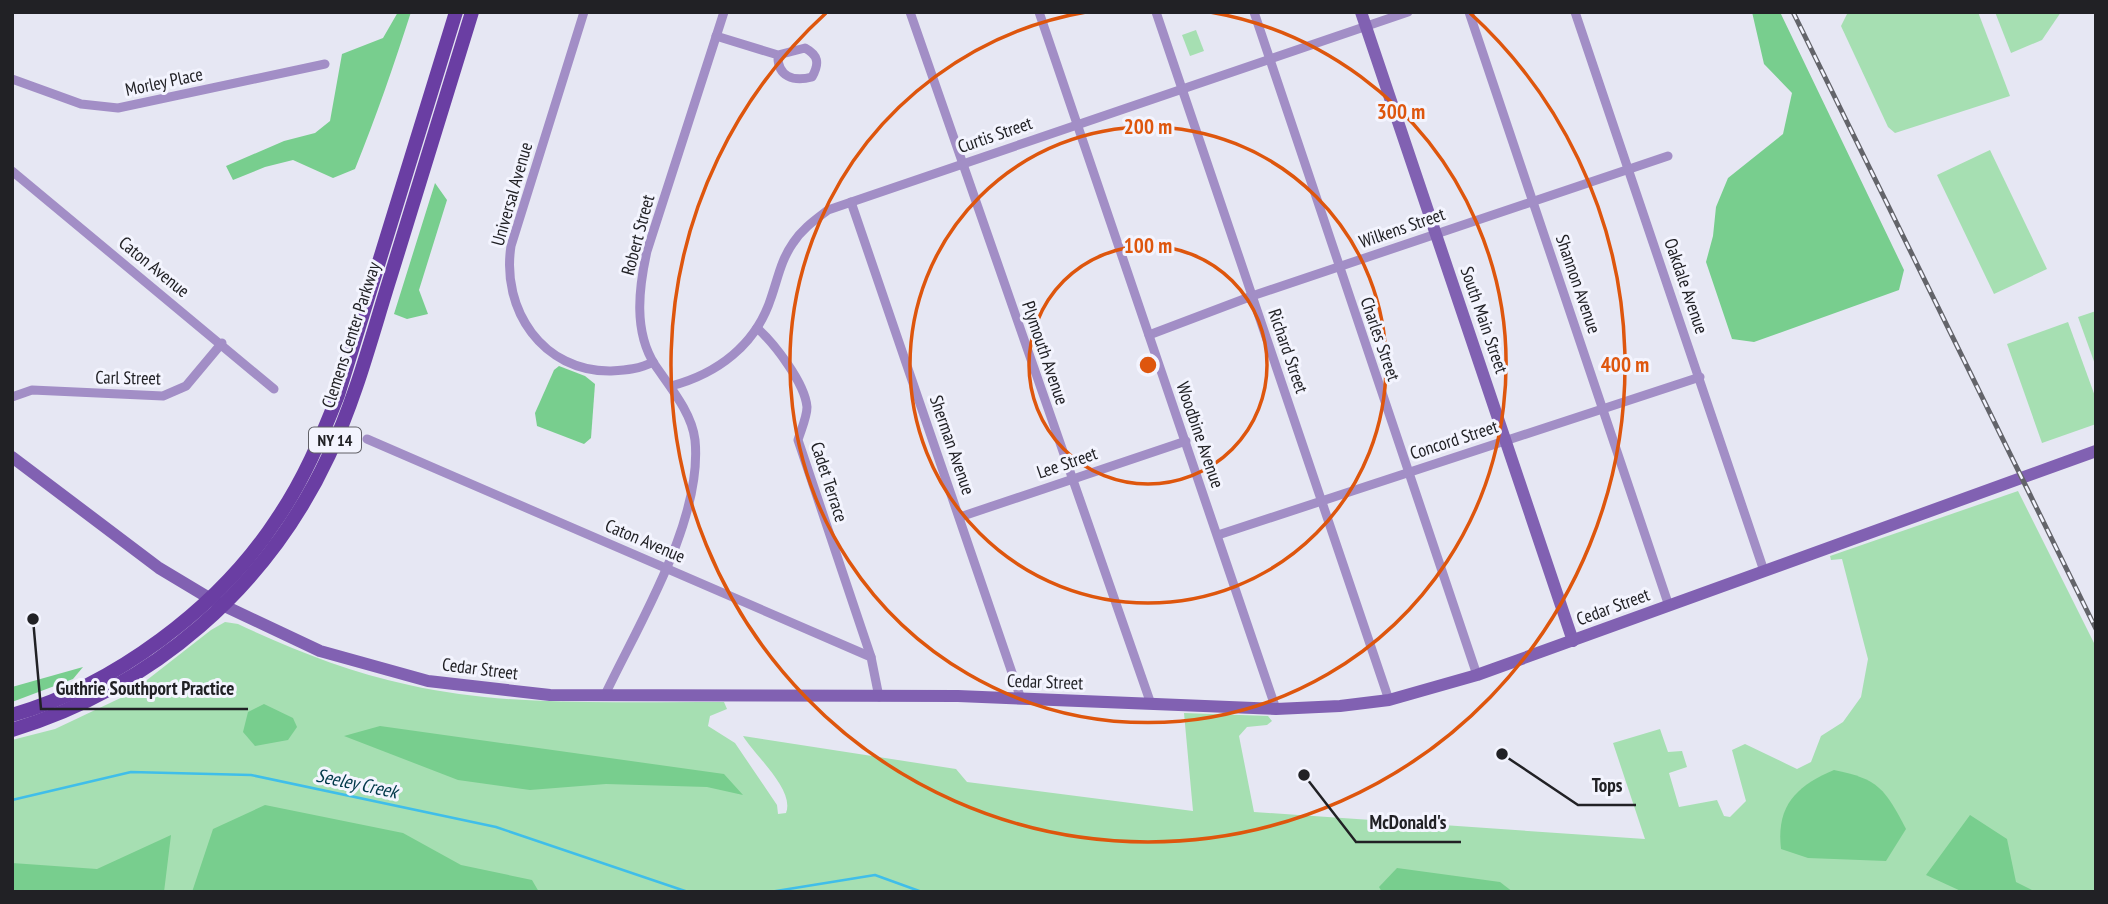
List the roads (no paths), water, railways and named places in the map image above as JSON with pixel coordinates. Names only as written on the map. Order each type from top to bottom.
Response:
[{"type":"main road","name":"Clemens Center Parkway","points":[[12,715],[44,704],[107,674],[216,602],[275,523],[317,448],[338,396],[456,12]]},
{"type":"main road","name":"Clemens Center Parkway","points":[[12,730],[61,714],[113,688],[162,657],[296,515],[342,424],[472,12]]},
{"type":"main road","name":"South Main Street","points":[[1361,12],[1573,640]]},
{"type":"main road","name":"Cedar Street","points":[[12,457],[159,568],[216,602],[320,651],[428,681],[550,695],[958,696],[1276,709],[1340,706],[1388,700],[1477,675],[2096,451]]},
{"type":"street","name":"Universal Avenue","points":[[584,12],[511,246],[508,270],[511,292],[522,321],[535,339],[561,359],[602,371],[644,367],[653,362]]},
{"type":"street","name":"Robert Street","points":[[605,695],[666,567],[688,512],[696,480],[695,437],[671,386],[653,362],[638,307],[647,251],[724,12]]},
{"type":"street","name":"Plymouth Avenue","points":[[910,12],[1151,704]]},
{"type":"street","name":"Woodbine Avenue","points":[[1039,12],[1276,709]]},
{"type":"street","name":"Richard Street","points":[[1157,12],[1388,700]]},
{"type":"street","name":"Charles Street","points":[[1254,12],[1477,675]]},
{"type":"street","name":"Curtis Street","points":[[671,386],[698,378],[722,364],[744,345],[757,328],[772,297],[782,261],[793,242],[828,210],[1408,12]]},
{"type":"street","name":"Shannon Avenue","points":[[1469,12],[1669,606]]},
{"type":"street","name":"Oakdale Avenue","points":[[1575,12],[1764,571]]},
{"type":"street","points":[[716,36],[778,55],[805,48],[814,53],[818,62],[817,70],[813,77],[801,80],[788,78],[780,71],[778,55]]},
{"type":"street","name":"Morley Place","points":[[12,79],[81,104],[118,108],[325,64]]},
{"type":"street","name":"Wilkens Street","points":[[1149,335],[1252,296],[1668,156]]},
{"type":"street","name":"Caton Avenue","points":[[12,171],[222,343],[274,389]]},
{"type":"street","name":"Sherman Avenue","points":[[851,202],[1021,699]]},
{"type":"street","name":"Cadet Terrace","points":[[757,328],[775,343],[791,370],[807,407],[798,440],[871,657]]},
{"type":"street","name":"Carl Street","points":[[12,397],[33,390],[163,396],[186,386],[222,343]]},
{"type":"street","name":"Concord Street","points":[[1219,535],[1700,377]]},
{"type":"street","name":"Caton Avenue","points":[[367,439],[871,657]]},
{"type":"street","name":"Lee Street","points":[[960,517],[1186,441]]},
{"type":"street","points":[[871,657],[879,697]]},
{"type":"waterway","name":"Seeley Creek","points":[[12,800],[131,772],[251,775],[496,827],[688,892]]},
{"type":"waterway","name":"Seeley Creek","points":[[770,892],[875,875],[922,892]]},
{"type":"railway","points":[[1793,12],[2096,629]]},
{"type":"place","name":"Guthrie Southport Practice","points":[[33,619]]},
{"type":"place","name":"Tops","points":[[1502,754]]},
{"type":"place","name":"McDonald's","points":[[1304,775]]}]
